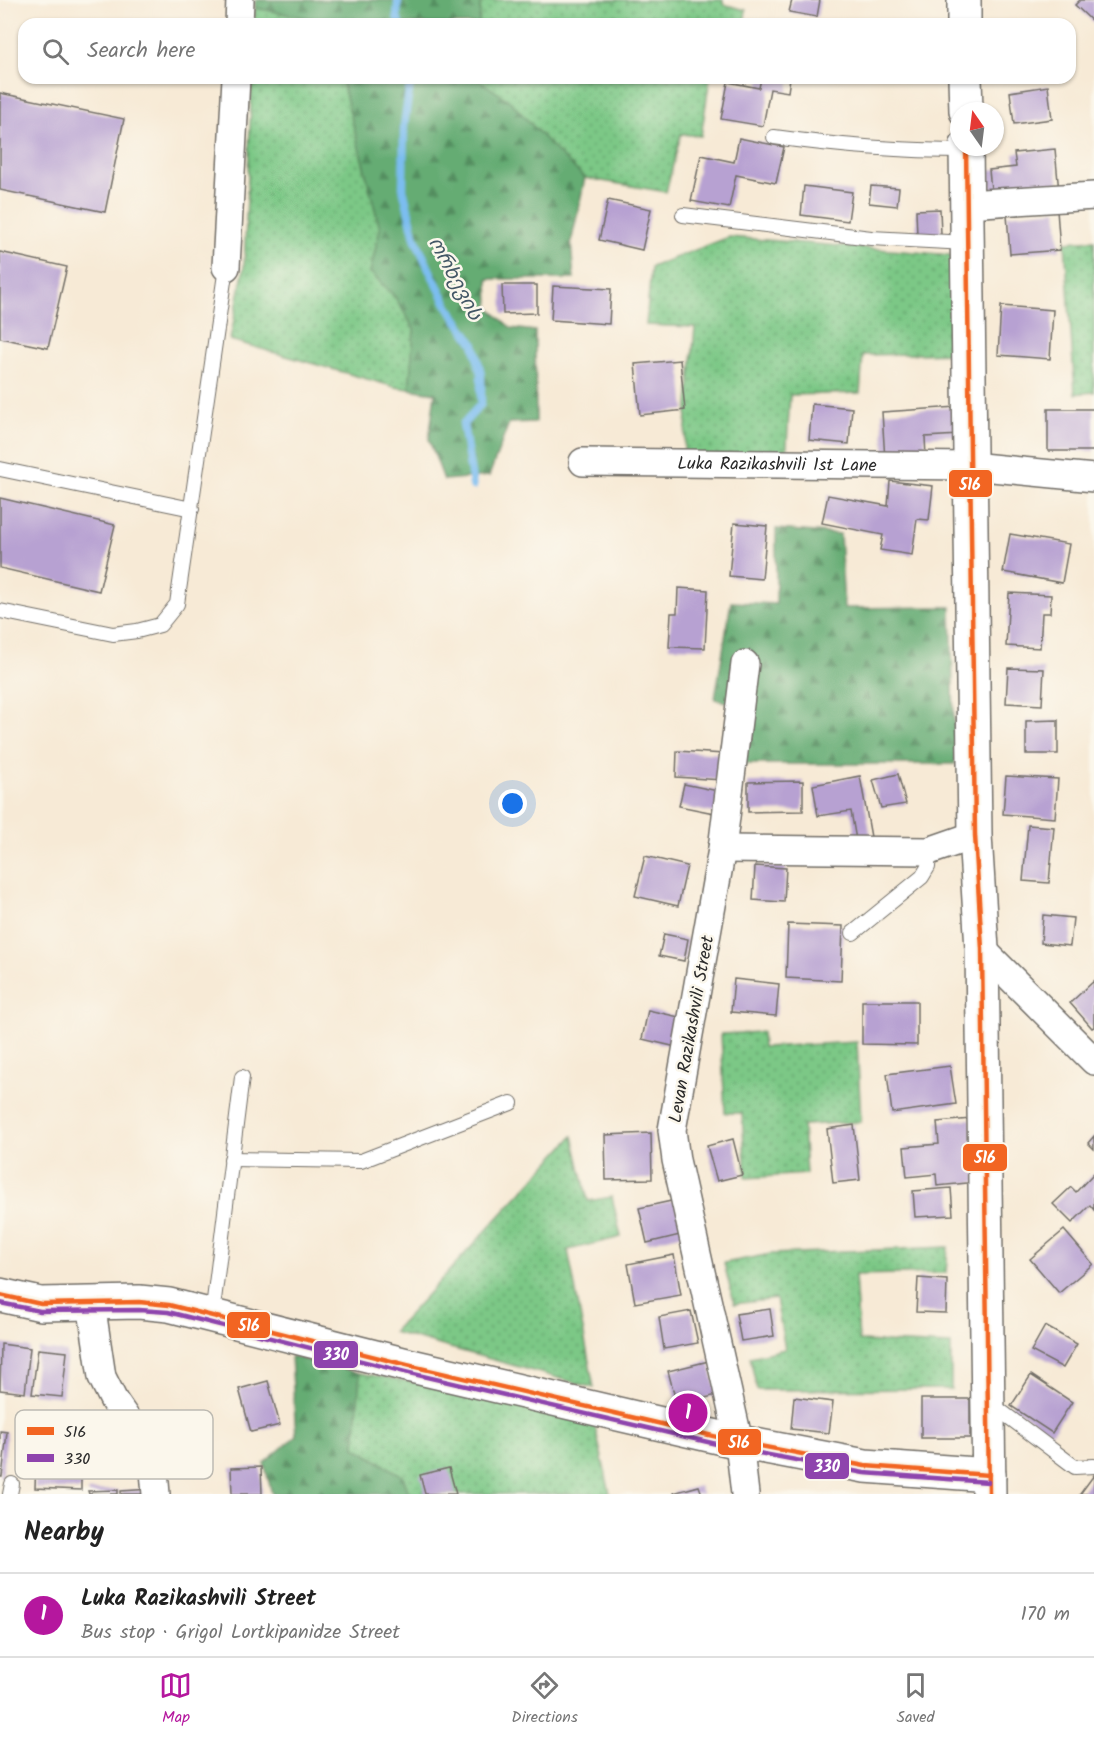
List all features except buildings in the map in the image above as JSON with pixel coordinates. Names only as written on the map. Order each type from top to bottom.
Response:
[{"type":"street","points":[[239,18],[240,0]]},
{"type":"street","points":[[964,0],[964,18]]},
{"type":"street","points":[[226,267],[236,84]]},
{"type":"street","points":[[965,84],[966,102]]},
{"type":"street","points":[[0,1295],[41,1304],[139,1302],[169,1305],[406,1365],[739,1442],[865,1466],[989,1485],[982,949],[975,835],[966,156]]},
{"type":"street","points":[[967,204],[1094,196]]},
{"type":"street","name":"Luka Razikashvili 1st Lane","points":[[583,462],[971,466],[1094,478]]},
{"type":"street","name":"Levan Razikashvili Street","points":[[745,664],[722,849],[672,1130],[678,1171],[739,1442],[746,1494]]},
{"type":"street","points":[[722,849],[929,851],[975,835]]},
{"type":"street","points":[[982,949],[1094,1061]]},
{"type":"street","points":[[91,1304],[102,1377],[120,1410]]},
{"type":"street","points":[[155,1479],[156,1494]]},
{"type":"lane","points":[[774,137],[834,146],[902,151],[950,150]]},
{"type":"lane","points":[[683,215],[871,238],[967,243]]},
{"type":"lane","points":[[0,611],[113,634],[160,625],[177,604],[226,267]]},
{"type":"lane","points":[[0,469],[192,509]]},
{"type":"lane","points":[[853,933],[922,877],[928,867],[929,851]]},
{"type":"lane","points":[[212,1316],[242,1077]]},
{"type":"lane","points":[[231,1159],[361,1161],[511,1103]]},
{"type":"lane","points":[[988,1402],[1075,1467],[1094,1466]]},
{"type":"green space","points":[[255,0],[481,0],[480,18],[307,18],[255,8]]},
{"type":"green space","points":[[481,0],[723,0],[723,4],[746,10],[745,18],[480,18]]},
{"type":"green space","points":[[255,8],[307,18],[254,18]]},
{"type":"green space","points":[[252,84],[343,84],[380,229],[370,272],[395,297],[414,329],[409,389],[230,340],[244,268]]},
{"type":"green space","points":[[343,84],[485,84],[511,102],[553,148],[585,178],[571,243],[574,279],[488,279],[489,308],[511,328],[535,331],[536,422],[509,423],[489,476],[444,480],[429,440],[435,393],[409,389],[414,329],[395,297],[370,272],[380,229]]},
{"type":"green space","points":[[485,84],[709,84],[701,136],[681,134],[666,192],[585,178],[553,148],[511,102]]},
{"type":"green space","points":[[729,237],[951,255],[957,353],[863,355],[860,393],[790,395],[786,460],[683,459],[695,327],[646,325],[651,267]]},
{"type":"green space","points":[[1094,240],[1094,392],[1075,394],[1065,242]]},
{"type":"green space","points":[[776,529],[840,534],[844,608],[951,607],[955,764],[736,764],[730,703],[715,699],[731,602],[776,604]]},
{"type":"green space","points":[[762,1032],[763,1047],[857,1042],[861,1122],[803,1125],[806,1174],[746,1178],[742,1113],[725,1113],[721,1034]]},
{"type":"green space","points":[[573,1136],[588,1201],[612,1197],[621,1237],[568,1250],[594,1388],[393,1332]]},
{"type":"green space","points":[[948,1247],[946,1273],[855,1275],[859,1341],[951,1345],[951,1389],[757,1390],[750,1357],[785,1349],[776,1299],[734,1304],[724,1263],[771,1254]]},
{"type":"green space","points":[[291,1356],[360,1373],[355,1447],[403,1476],[409,1494],[272,1494],[264,1463],[296,1436]]},
{"type":"green space","points":[[360,1373],[424,1384],[594,1422],[610,1494],[409,1494],[403,1476],[355,1447]]},
{"type":"waterway","name":"ორხევის","points":[[398,0],[398,18]]},
{"type":"waterway","name":"ორხევის","points":[[410,84],[404,125],[403,188],[415,238],[449,308],[474,344],[481,374],[481,404],[463,424],[473,486]]},
{"type":"transit line","name":"516","points":[[966,156],[975,835],[982,949],[989,1494]]},
{"type":"transit line","name":"516","points":[[0,1295],[41,1304],[139,1302],[169,1305],[407,1365],[739,1442],[865,1466],[989,1475]]},
{"type":"transit line","name":"330","points":[[0,1303],[40,1311],[168,1312],[405,1372],[738,1449],[864,1473],[988,1482]]},
{"type":"place","name":"Luka Razikashvili Street","points":[[688,1413]]}]
